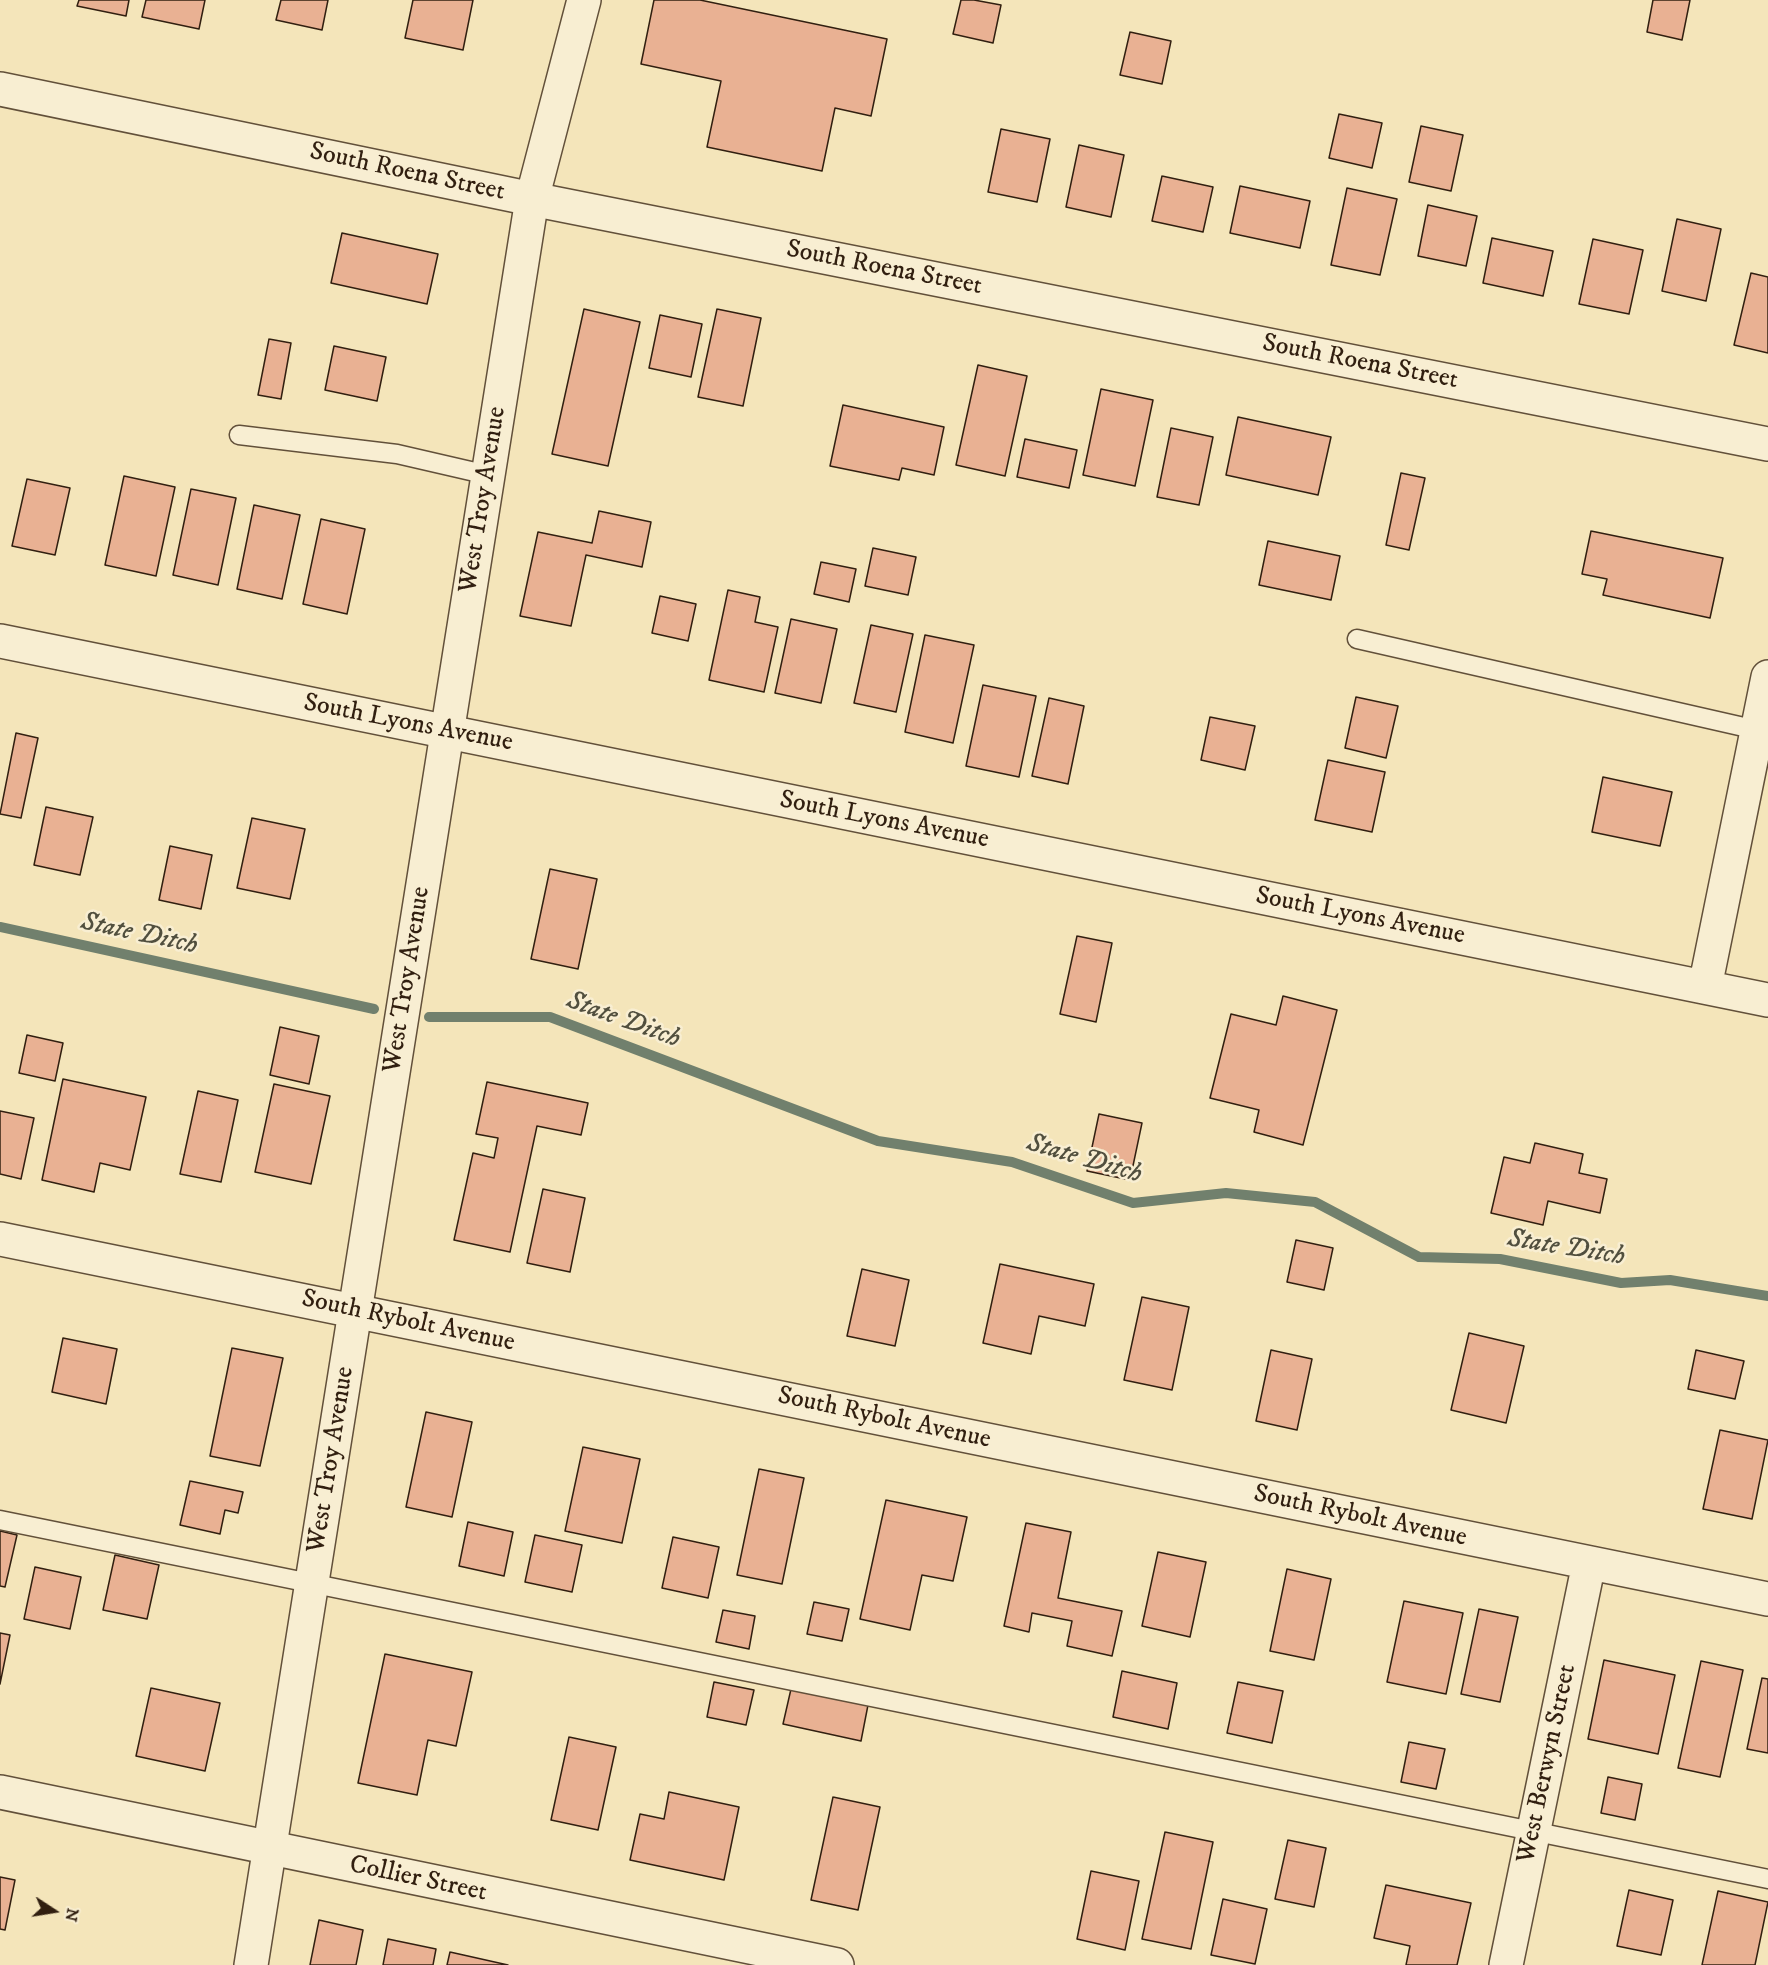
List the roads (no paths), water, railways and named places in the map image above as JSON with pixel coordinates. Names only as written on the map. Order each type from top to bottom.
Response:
[{"type":"street","name":"West Troy Avenue","points":[[251,1965],[532,199],[584,0]]},
{"type":"street","name":"South Roena Street","points":[[0,89],[532,199],[1768,444]]},
{"type":"street","name":"South Lyons Avenue","points":[[0,641],[1768,1000]]},
{"type":"street","points":[[1705,987],[1768,677]]},
{"type":"street","name":"South Rybolt Avenue","points":[[0,1239],[1768,1599]]},
{"type":"street","name":"West Berwyn Street","points":[[1506,1965],[1589,1563]]},
{"type":"street","name":"Collier Street","points":[[0,1792],[837,1965]]},
{"type":"lane","points":[[239,435],[397,454],[488,475]]},
{"type":"lane","points":[[1357,639],[1757,730]]},
{"type":"lane","points":[[0,1520],[1768,1879]]},
{"type":"waterway","name":"State Ditch","points":[[0,927],[374,1009]]},
{"type":"waterway","name":"State Ditch","points":[[429,1017],[550,1017],[878,1141],[1012,1162],[1133,1203],[1226,1193],[1315,1202],[1419,1257],[1500,1259],[1621,1283],[1670,1280],[1768,1296]]}]
